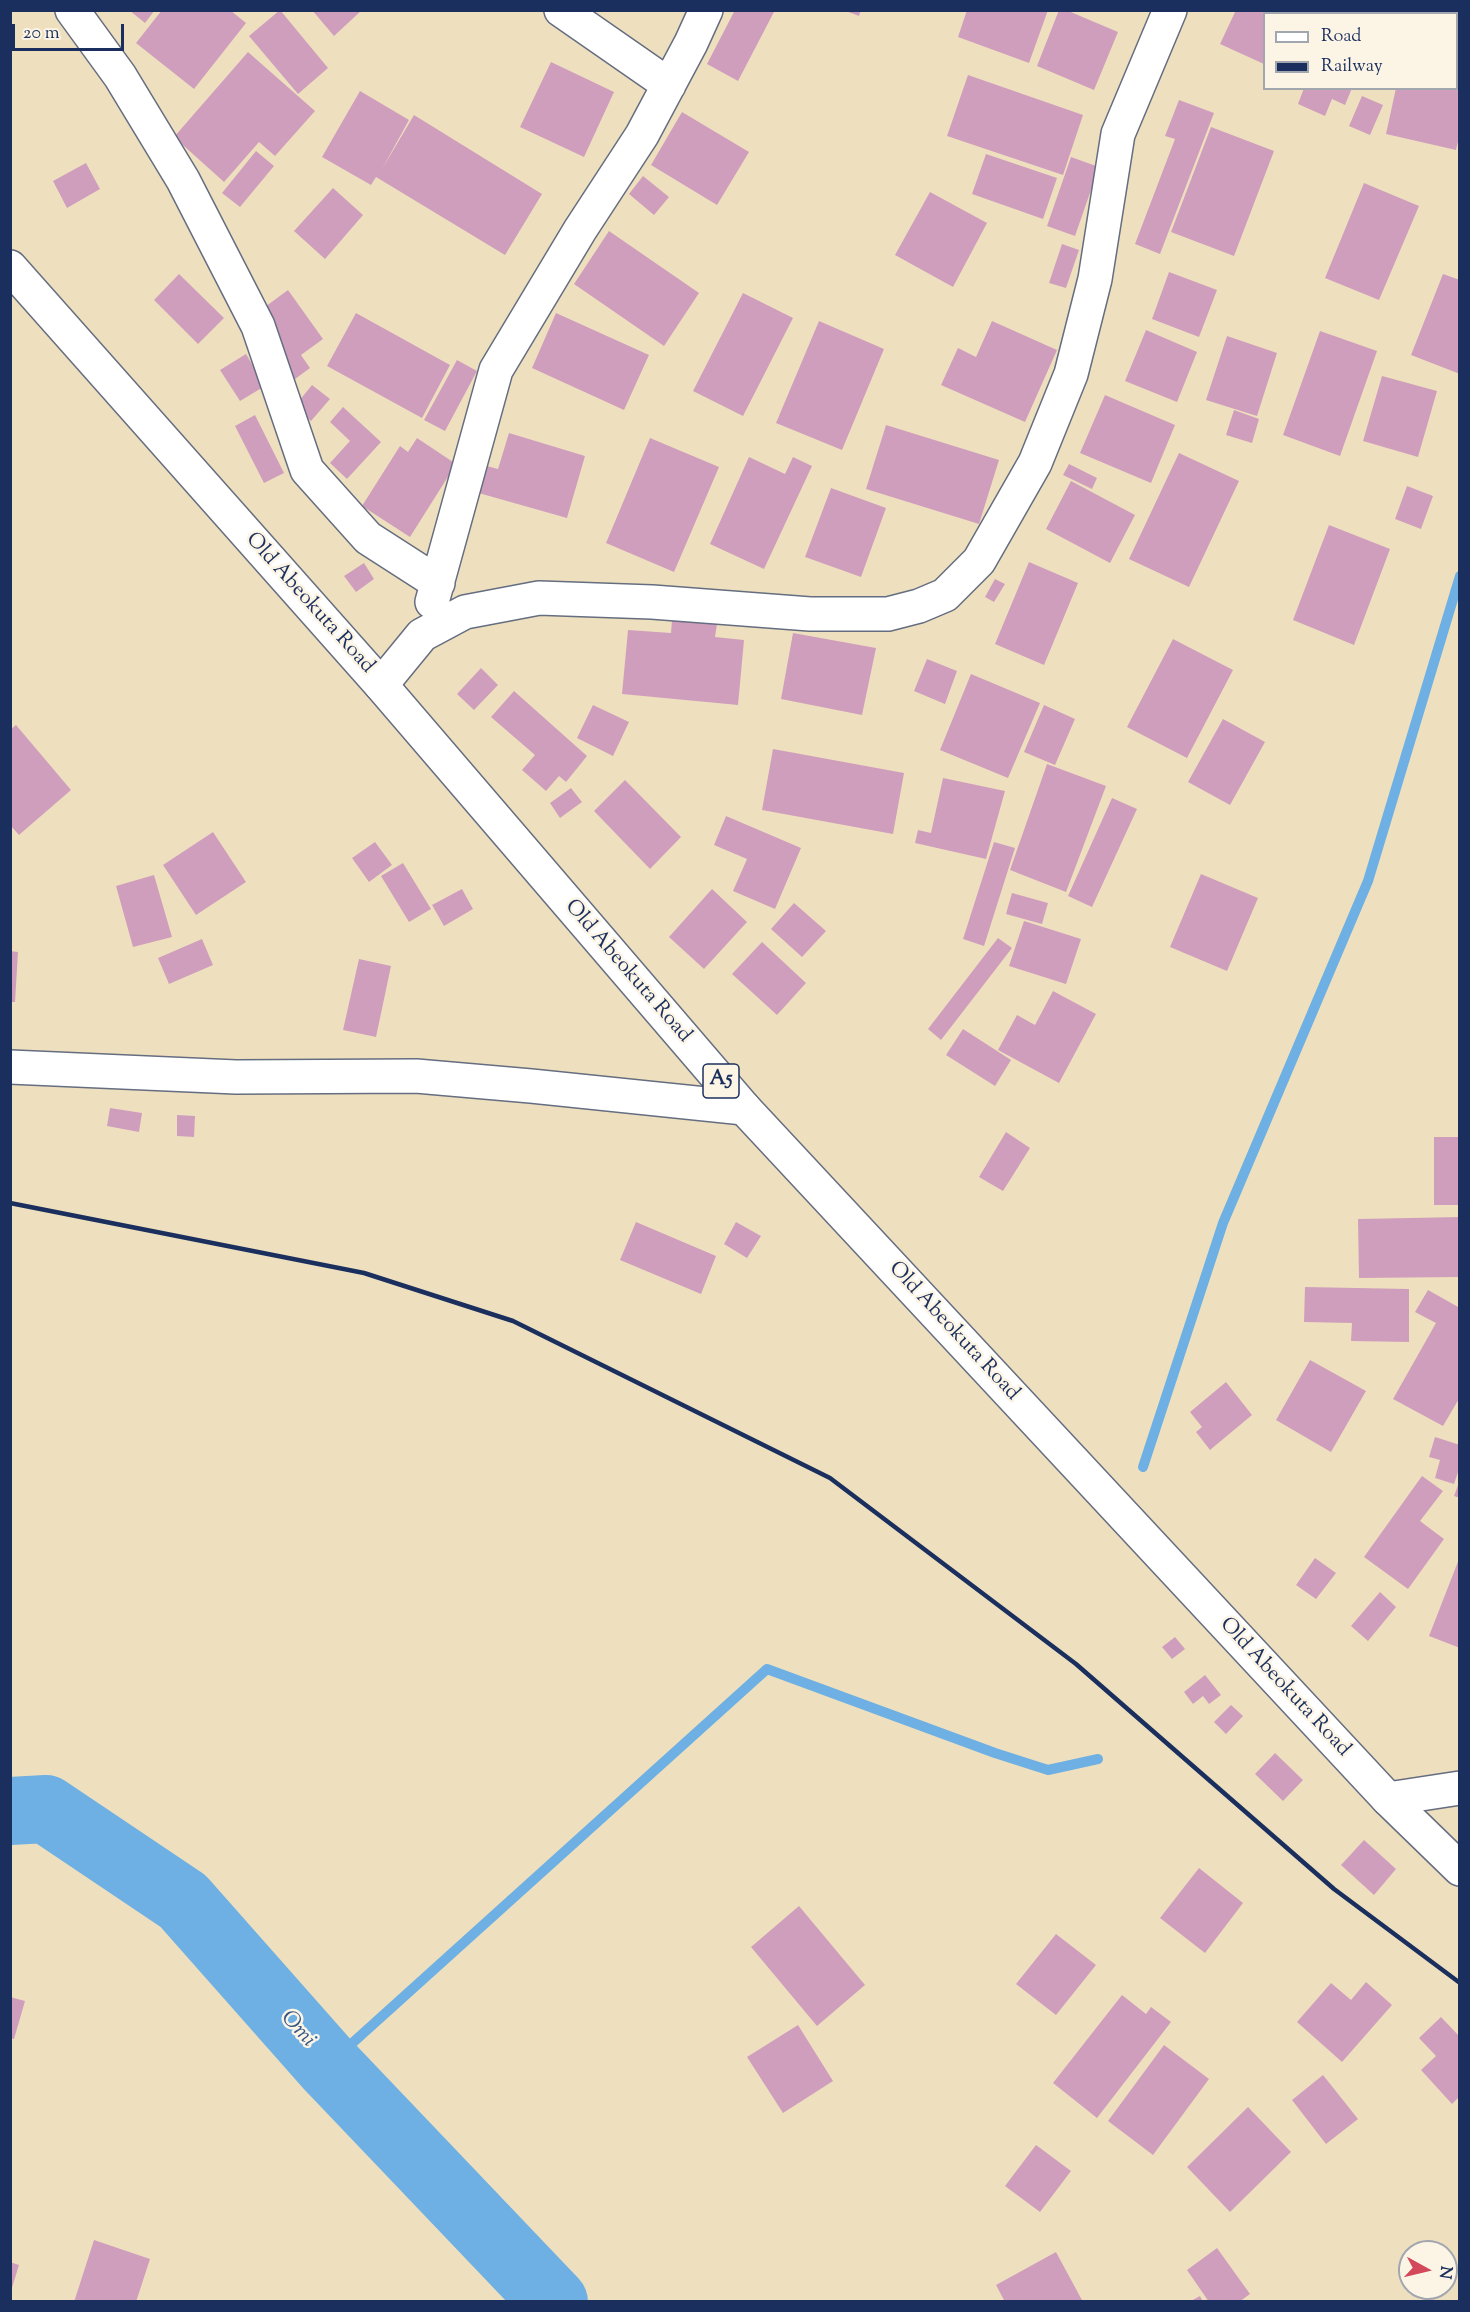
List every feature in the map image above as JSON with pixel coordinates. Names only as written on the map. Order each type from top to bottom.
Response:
[{"type":"main road","points":[[72,10],[120,76],[183,180],[258,326],[307,470],[368,538],[438,583]]},
{"type":"main road","points":[[561,10],[669,85]]},
{"type":"main road","points":[[381,685],[422,635],[496,370],[580,230],[642,135],[706,10]]},
{"type":"main road","points":[[422,635],[465,612],[539,598],[652,602],[810,614],[888,614],[919,606],[945,595],[979,561],[1035,463],[1071,374],[1095,279],[1118,134],[1170,10]]},
{"type":"main road","name":"Old Abeokuta Road","points":[[10,267],[381,685],[744,1108],[1388,1799],[1460,1869]]},
{"type":"main road","points":[[10,1067],[236,1077],[416,1076],[744,1108]]},
{"type":"main road","points":[[1388,1799],[1460,1788]]},
{"type":"building","points":[[129,10],[155,10],[145,23]]},
{"type":"building","points":[[162,10],[230,10],[246,23],[194,89],[136,43]]},
{"type":"building","points":[[280,10],[328,68],[298,94],[249,36]]},
{"type":"building","points":[[312,10],[362,10],[334,36]]},
{"type":"building","points":[[735,10],[775,10],[738,81],[707,64]]},
{"type":"building","points":[[843,10],[861,10],[859,16]]},
{"type":"building","points":[[967,10],[1048,10],[1029,63],[958,37]]},
{"type":"building","points":[[1059,10],[1066,10],[1118,32],[1094,90],[1037,66]]},
{"type":"building","points":[[1236,10],[1306,10],[1305,12],[1263,12],[1263,64],[1220,44]]},
{"type":"building","points":[[1458,28],[1460,28],[1460,133],[1456,150],[1386,134],[1396,90],[1458,90]]},
{"type":"building","points":[[248,52],[315,111],[275,156],[259,142],[224,182],[174,137]]},
{"type":"building","points":[[551,62],[614,92],[584,157],[520,127]]},
{"type":"building","points":[[968,75],[1083,115],[1063,175],[947,136]]},
{"type":"building","points":[[1303,90],[1351,90],[1345,105],[1332,99],[1325,116],[1298,104]]},
{"type":"building","points":[[360,91],[409,120],[382,169],[414,115],[542,194],[505,255],[376,177],[371,185],[322,157]]},
{"type":"building","points":[[1362,96],[1383,105],[1370,135],[1349,126]]},
{"type":"building","points":[[1179,100],[1214,113],[1160,254],[1135,244],[1175,139],[1165,136]]},
{"type":"building","points":[[682,112],[749,152],[717,205],[651,165]]},
{"type":"building","points":[[1211,127],[1274,151],[1234,256],[1171,232]]},
{"type":"building","points":[[256,151],[274,166],[240,207],[222,193]]},
{"type":"building","points":[[986,154],[1057,178],[1043,219],[972,194]]},
{"type":"building","points":[[1071,157],[1099,167],[1075,236],[1047,226]]},
{"type":"building","points":[[86,163],[100,189],[67,208],[53,181]]},
{"type":"building","points":[[643,176],[669,197],[654,215],[629,194]]},
{"type":"building","points":[[1364,183],[1419,206],[1379,300],[1325,278]]},
{"type":"building","points":[[333,188],[363,215],[325,259],[294,231]]},
{"type":"building","points":[[930,192],[987,223],[953,287],[895,255]]},
{"type":"building","points":[[609,231],[699,293],[664,346],[574,284]]},
{"type":"building","points":[[1062,244],[1079,250],[1066,288],[1049,283]]},
{"type":"building","points":[[1169,272],[1217,290],[1199,337],[1152,319]]},
{"type":"building","points":[[179,274],[224,318],[198,344],[154,300]]},
{"type":"building","points":[[1443,274],[1460,280],[1460,374],[1411,355]]},
{"type":"building","points":[[288,290],[323,339],[301,355],[310,368],[291,382],[254,315]]},
{"type":"building","points":[[743,293],[793,318],[743,416],[693,391]]},
{"type":"building","points":[[356,313],[450,365],[422,418],[327,366]]},
{"type":"building","points":[[556,313],[649,355],[624,410],[532,368]]},
{"type":"building","points":[[819,321],[884,349],[842,450],[776,423]]},
{"type":"building","points":[[992,321],[1057,350],[1025,422],[941,385],[958,348],[976,357]]},
{"type":"building","points":[[1146,330],[1197,352],[1177,402],[1125,381]]},
{"type":"building","points":[[1320,331],[1377,351],[1340,456],[1283,435]]},
{"type":"building","points":[[1227,336],[1277,353],[1257,416],[1206,400]]},
{"type":"building","points":[[246,354],[265,386],[240,401],[220,370]]},
{"type":"building","points":[[457,360],[477,371],[445,431],[424,420]]},
{"type":"building","points":[[1382,376],[1437,391],[1418,457],[1363,441]]},
{"type":"building","points":[[312,385],[330,399],[311,421],[294,407]]},
{"type":"building","points":[[1105,395],[1175,425],[1151,483],[1080,453]]},
{"type":"building","points":[[343,407],[381,442],[347,479],[330,463],[350,441],[330,422]]},
{"type":"building","points":[[1234,410],[1259,419],[1252,443],[1226,435]]},
{"type":"building","points":[[255,415],[284,473],[264,483],[235,426]]},
{"type":"building","points":[[886,425],[999,460],[979,524],[866,489]]},
{"type":"building","points":[[509,433],[585,456],[567,518],[468,490],[476,463],[498,469]]},
{"type":"building","points":[[417,438],[456,464],[410,537],[362,506],[400,446],[408,452]]},
{"type":"building","points":[[650,438],[719,467],[674,572],[606,543]]},
{"type":"building","points":[[1179,453],[1239,481],[1189,587],[1129,559]]},
{"type":"building","points":[[749,457],[785,474],[793,457],[812,466],[764,569],[710,544]]},
{"type":"building","points":[[1069,464],[1097,478],[1092,489],[1063,475]]},
{"type":"building","points":[[1071,481],[1135,515],[1110,563],[1046,529]]},
{"type":"building","points":[[1407,486],[1433,496],[1421,529],[1395,519]]},
{"type":"building","points":[[831,488],[886,508],[861,577],[805,557]]},
{"type":"building","points":[[1329,525],[1390,549],[1354,645],[1293,620]]},
{"type":"building","points":[[1029,562],[1078,583],[1044,665],[995,644]]},
{"type":"building","points":[[364,563],[374,579],[356,592],[344,576]]},
{"type":"building","points":[[995,579],[1005,584],[994,602],[985,597]]},
{"type":"building","points":[[672,620],[717,624],[715,637],[744,640],[738,705],[622,694],[628,630],[671,633]]},
{"type":"building","points":[[793,633],[876,648],[862,715],[781,699]]},
{"type":"building","points":[[1173,639],[1233,670],[1187,758],[1127,727]]},
{"type":"building","points":[[927,659],[957,671],[945,704],[914,691]]},
{"type":"building","points":[[481,668],[498,685],[474,710],[457,694]]},
{"type":"building","points":[[971,674],[1040,703],[1008,778],[940,750]]},
{"type":"building","points":[[514,691],[587,756],[566,782],[559,776],[546,791],[522,770],[535,755],[491,717]]},
{"type":"building","points":[[593,705],[629,722],[613,756],[577,738]]},
{"type":"building","points":[[1044,705],[1075,719],[1055,765],[1024,752]]},
{"type":"building","points":[[1223,719],[1265,742],[1230,805],[1188,782]]},
{"type":"building","points":[[16,725],[71,790],[19,835],[10,825],[10,730]]},
{"type":"building","points":[[773,749],[904,773],[893,834],[762,810]]},
{"type":"building","points":[[1047,764],[1106,786],[1066,892],[1010,870]]},
{"type":"building","points":[[943,778],[1005,791],[986,859],[915,843],[918,830],[931,833]]},
{"type":"building","points":[[625,780],[681,837],[650,869],[594,811]]},
{"type":"building","points":[[571,788],[582,802],[560,818],[550,803]]},
{"type":"building","points":[[1112,798],[1137,809],[1092,907],[1068,896]]},
{"type":"building","points":[[726,816],[801,848],[775,909],[733,891],[747,859],[714,845]]},
{"type":"building","points":[[213,832],[246,882],[196,915],[163,865]]},
{"type":"building","points":[[375,842],[392,865],[369,882],[352,858]]},
{"type":"building","points":[[994,842],[1015,848],[984,946],[963,939]]},
{"type":"building","points":[[403,863],[431,909],[409,922],[381,876]]},
{"type":"building","points":[[1201,874],[1258,898],[1227,971],[1170,947]]},
{"type":"building","points":[[154,875],[172,937],[133,947],[116,886]]},
{"type":"building","points":[[462,889],[473,909],[444,926],[432,905]]},
{"type":"building","points":[[712,889],[747,922],[704,969],[669,937]]},
{"type":"building","points":[[1012,893],[1048,903],[1042,924],[1006,914]]},
{"type":"building","points":[[794,903],[826,931],[802,957],[771,929]]},
{"type":"building","points":[[1024,921],[1081,939],[1066,984],[1009,966]]},
{"type":"building","points":[[998,938],[1012,948],[941,1040],[928,1029]]},
{"type":"building","points":[[202,939],[213,965],[169,984],[158,958]]},
{"type":"building","points":[[762,942],[806,983],[777,1015],[732,974]]},
{"type":"building","points":[[10,951],[18,952],[15,1002],[10,1002]]},
{"type":"building","points":[[359,959],[391,966],[376,1037],[343,1030]]},
{"type":"building","points":[[1053,991],[1096,1014],[1059,1083],[998,1050],[1017,1015],[1035,1025]]},
{"type":"building","points":[[963,1029],[1011,1060],[995,1086],[946,1055]]},
{"type":"building","points":[[110,1108],[142,1113],[139,1132],[107,1126]]},
{"type":"building","points":[[177,1115],[195,1116],[194,1137],[177,1136]]},
{"type":"building","points":[[1006,1132],[1030,1148],[1003,1191],[979,1177]]},
{"type":"building","points":[[1434,1137],[1460,1137],[1460,1205],[1434,1205]]},
{"type":"building","points":[[1460,1217],[1460,1277],[1359,1278],[1358,1219]]},
{"type":"building","points":[[636,1222],[716,1256],[701,1294],[620,1260]]},
{"type":"building","points":[[736,1222],[761,1236],[747,1258],[724,1244]]},
{"type":"building","points":[[1305,1287],[1409,1289],[1409,1342],[1351,1341],[1352,1323],[1304,1322]]},
{"type":"building","points":[[1428,1290],[1460,1308],[1460,1397],[1443,1426],[1393,1399],[1436,1323],[1415,1312]]},
{"type":"building","points":[[1310,1360],[1366,1391],[1331,1452],[1276,1420]]},
{"type":"building","points":[[1226,1382],[1252,1415],[1210,1450],[1196,1432],[1202,1427],[1190,1412]]},
{"type":"building","points":[[1435,1437],[1460,1445],[1460,1466],[1454,1484],[1435,1478],[1440,1460],[1429,1457]]},
{"type":"building","points":[[1422,1476],[1443,1491],[1420,1521],[1444,1539],[1408,1589],[1364,1557]]},
{"type":"building","points":[[1460,1480],[1460,1498],[1454,1496]]},
{"type":"building","points":[[1315,1558],[1336,1573],[1316,1599],[1296,1585]]},
{"type":"building","points":[[1460,1559],[1460,1648],[1429,1636]]},
{"type":"building","points":[[1380,1592],[1396,1607],[1368,1641],[1351,1626]]},
{"type":"building","points":[[1175,1637],[1185,1649],[1172,1659],[1162,1647]]},
{"type":"building","points":[[1205,1675],[1221,1695],[1209,1704],[1203,1696],[1193,1704],[1184,1692]]},
{"type":"building","points":[[1231,1705],[1243,1716],[1226,1734],[1214,1722]]},
{"type":"building","points":[[1275,1753],[1303,1780],[1283,1801],[1255,1774]]},
{"type":"building","points":[[1364,1840],[1396,1869],[1374,1895],[1341,1865]]},
{"type":"building","points":[[1199,1868],[1243,1903],[1205,1953],[1160,1918]]},
{"type":"building","points":[[799,1906],[865,1985],[817,2026],[751,1947]]},
{"type":"building","points":[[1056,1934],[1096,1965],[1056,2015],[1016,1984]]},
{"type":"building","points":[[1366,1982],[1392,2005],[1342,2062],[1297,2022],[1331,1983],[1351,2000]]},
{"type":"building","points":[[1122,1995],[1146,2014],[1151,2007],[1171,2022],[1097,2118],[1053,2083]]},
{"type":"building","points":[[10,1997],[25,2001],[14,2039],[10,2038]]},
{"type":"building","points":[[1441,2017],[1460,2037],[1460,2096],[1452,2104],[1421,2070],[1436,2056],[1419,2038]]},
{"type":"building","points":[[798,2025],[833,2081],[783,2113],[747,2057]]},
{"type":"building","points":[[1164,2045],[1209,2079],[1153,2155],[1108,2121]]},
{"type":"building","points":[[1323,2075],[1358,2119],[1326,2144],[1292,2100]]},
{"type":"building","points":[[1248,2107],[1291,2152],[1230,2212],[1187,2167]]},
{"type":"building","points":[[1036,2145],[1071,2171],[1040,2212],[1005,2186]]},
{"type":"building","points":[[94,2240],[150,2259],[136,2302],[74,2302]]},
{"type":"building","points":[[1217,2248],[1250,2294],[1239,2302],[1209,2302],[1187,2270]]},
{"type":"building","points":[[1056,2252],[1083,2302],[1005,2302],[996,2285]]},
{"type":"building","points":[[10,2262],[19,2265],[11,2291],[10,2291]]},
{"type":"building","points":[[1200,2296],[1203,2302],[1189,2302]]},
{"type":"waterway","points":[[1143,1467],[1223,1223],[1368,881],[1460,576]]},
{"type":"waterway","points":[[328,2065],[767,1669],[995,1753],[1048,1770],[1098,1759]]},
{"type":"waterway","name":"Omi","points":[[10,1811],[46,1809],[183,1901],[328,2065],[554,2302]]},
{"type":"railway","points":[[10,1203],[364,1273],[513,1321],[830,1478],[1076,1664],[1334,1889],[1460,1983]]}]
